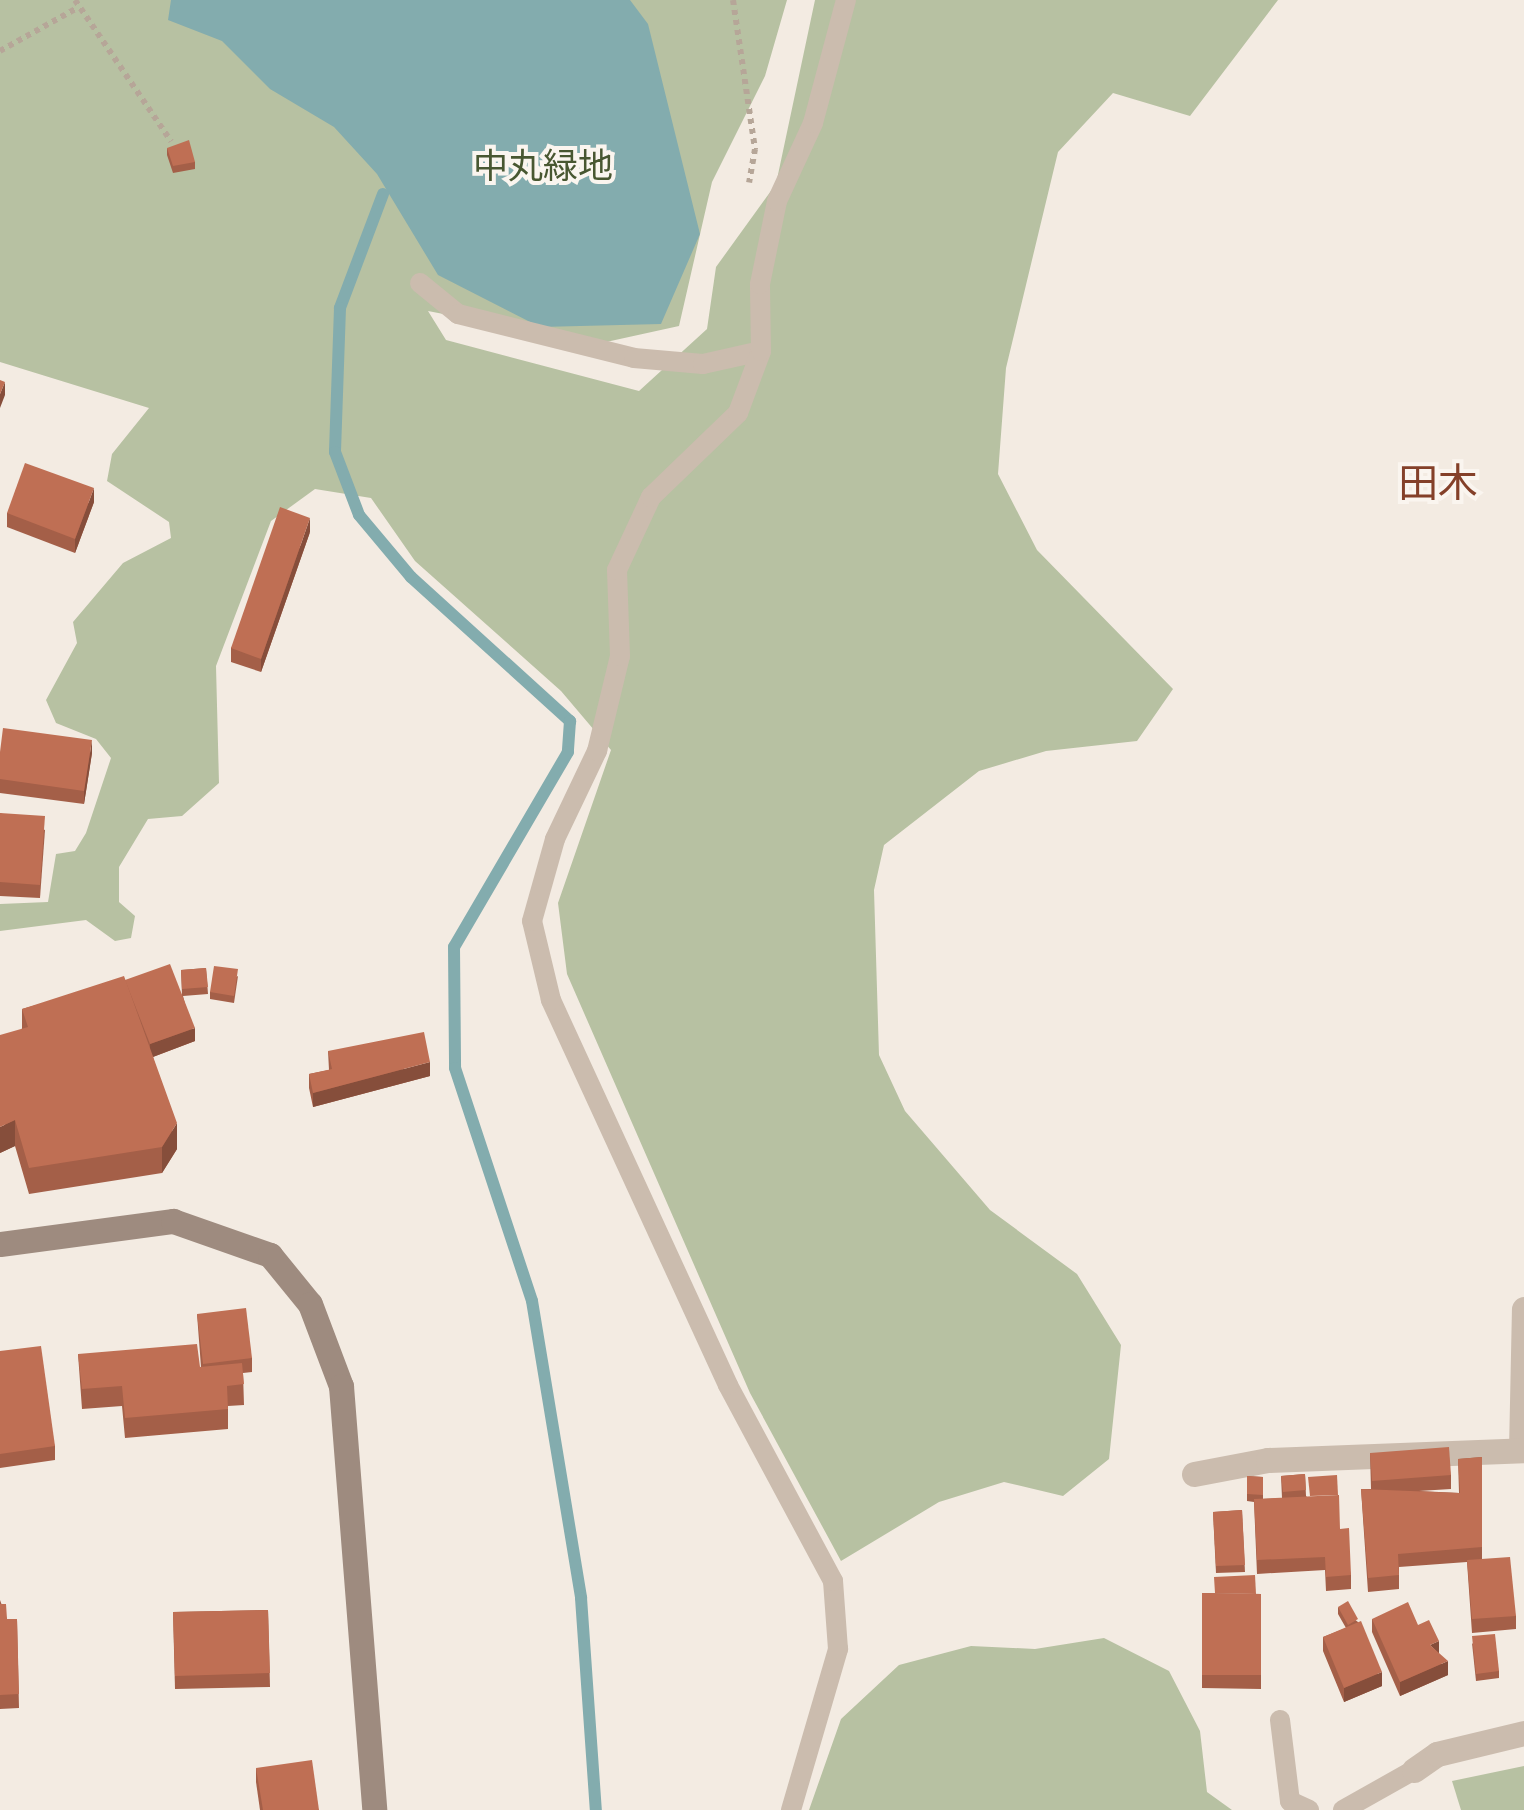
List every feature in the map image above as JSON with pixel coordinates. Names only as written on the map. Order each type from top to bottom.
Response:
[{"type":"street","points":[[0,1244],[173,1221],[270,1255],[310,1304],[341,1386],[374,1810]]},
{"type":"street","points":[[1194,1474],[1268,1460],[1522,1450],[1524,1308]]},
{"type":"street","points":[[1414,1770],[1437,1754],[1524,1733]]},
{"type":"lane","points":[[791,1810],[838,1649],[833,1581],[728,1386],[550,1000],[532,921],[616,675],[617,570],[651,497],[738,413],[761,351],[760,284],[777,201],[814,123],[846,0]]},
{"type":"lane","points":[[420,283],[458,314],[634,358],[703,364],[761,351]]},
{"type":"lane","points":[[1280,1720],[1290,1801],[1309,1810]]},
{"type":"lane","points":[[1343,1810],[1414,1770]]},
{"type":"path","points":[[734,0],[755,150],[746,201]]},
{"type":"path","points":[[0,51],[75,4],[171,141]]},
{"type":"green space","name":"中丸緑地","points":[[0,0],[787,0],[765,76],[712,182],[679,326],[597,344],[428,311],[446,340],[639,391],[707,329],[716,267],[776,184],[815,0],[1278,0],[1190,116],[1113,93],[1058,152],[1006,368],[998,474],[1037,550],[1173,689],[1137,741],[1046,751],[979,771],[884,845],[874,890],[879,1055],[905,1111],[990,1210],[1077,1274],[1121,1345],[1109,1459],[1063,1496],[1004,1482],[939,1502],[841,1561],[750,1393],[567,974],[558,903],[611,750],[561,691],[415,561],[371,498],[315,489],[271,521],[216,666],[219,783],[182,816],[148,819],[119,867],[119,902],[135,916],[131,938],[115,941],[86,920],[0,931],[0,904],[48,902],[56,854],[75,851],[86,833],[111,758],[96,739],[56,723],[46,700],[77,643],[73,622],[123,563],[171,538],[169,522],[107,481],[112,454],[149,408],[0,362]]},
{"type":"green space","points":[[1104,1638],[1169,1671],[1200,1731],[1207,1792],[1232,1810],[809,1810],[841,1719],[899,1665],[971,1646],[1035,1649]]},
{"type":"green space","points":[[1524,1766],[1524,1810],[1461,1810],[1452,1781]]},
{"type":"water","points":[[171,0],[630,0],[648,24],[700,234],[661,324],[540,327],[438,275],[377,174],[334,127],[270,89],[222,41],[168,20]]},
{"type":"building","points":[[189,140],[195,162],[173,166],[167,148]]},
{"type":"building","points":[[25,463],[94,488],[75,539],[7,513]]},
{"type":"building","points":[[280,507],[310,518],[261,659],[231,648]]},
{"type":"building","points":[[3,728],[92,740],[84,791],[0,779]]},
{"type":"building","points":[[0,813],[45,816],[40,885],[0,882]]},
{"type":"building","points":[[170,964],[195,1028],[150,1044],[125,980]]},
{"type":"building","points":[[214,966],[238,969],[234,996],[210,992]]},
{"type":"building","points":[[206,968],[208,987],[182,989],[181,970]]},
{"type":"building","points":[[124,976],[177,1123],[162,1147],[29,1168],[15,1120],[0,1127],[0,1035],[28,1027],[22,1009]]},
{"type":"building","points":[[424,1032],[430,1062],[313,1093],[309,1074],[332,1069],[328,1051]]},
{"type":"building","points":[[246,1308],[252,1358],[203,1364],[197,1314]]},
{"type":"building","points":[[197,1344],[200,1367],[242,1363],[244,1384],[227,1386],[228,1409],[125,1418],[122,1386],[82,1389],[78,1354]]},
{"type":"building","points":[[41,1346],[55,1446],[0,1454],[0,1351]]},
{"type":"building","points":[[1449,1447],[1451,1475],[1372,1481],[1370,1453]]},
{"type":"building","points":[[1482,1457],[1482,1547],[1398,1554],[1399,1575],[1368,1578],[1361,1489],[1460,1493],[1458,1459]]},
{"type":"building","points":[[1305,1474],[1306,1490],[1283,1492],[1281,1476]]},
{"type":"building","points":[[1337,1475],[1338,1495],[1310,1496],[1308,1477]]},
{"type":"building","points":[[1247,1476],[1263,1477],[1263,1495],[1247,1494]]},
{"type":"building","points":[[1339,1495],[1340,1529],[1349,1528],[1351,1575],[1326,1577],[1325,1557],[1257,1560],[1254,1499]]},
{"type":"building","points":[[1242,1510],[1245,1565],[1216,1566],[1213,1512]]},
{"type":"building","points":[[1510,1557],[1516,1616],[1472,1619],[1467,1560]]},
{"type":"building","points":[[1255,1575],[1256,1594],[1215,1593],[1214,1577]]},
{"type":"building","points":[[1202,1593],[1261,1594],[1261,1675],[1202,1675]]},
{"type":"building","points":[[1348,1601],[1358,1619],[1348,1625],[1338,1607]]},
{"type":"building","points":[[1408,1602],[1418,1625],[1429,1620],[1439,1641],[1430,1645],[1448,1661],[1400,1682],[1372,1619]]},
{"type":"building","points":[[0,1604],[6,1604],[7,1619],[17,1619],[19,1694],[0,1695]]},
{"type":"building","points":[[268,1610],[270,1673],[175,1676],[173,1612]]},
{"type":"building","points":[[1361,1621],[1382,1672],[1344,1688],[1323,1637]]},
{"type":"building","points":[[1495,1634],[1499,1671],[1476,1674],[1472,1636]]},
{"type":"building","points":[[312,1760],[319,1810],[263,1810],[256,1768]]},
{"type":"waterway","points":[[383,194],[340,308],[335,452],[359,515],[411,577],[570,721],[568,752],[454,947],[455,1068],[532,1301],[581,1598],[596,1810]]},
{"type":"district","name":"田木","points":[[1438,483]]}]
